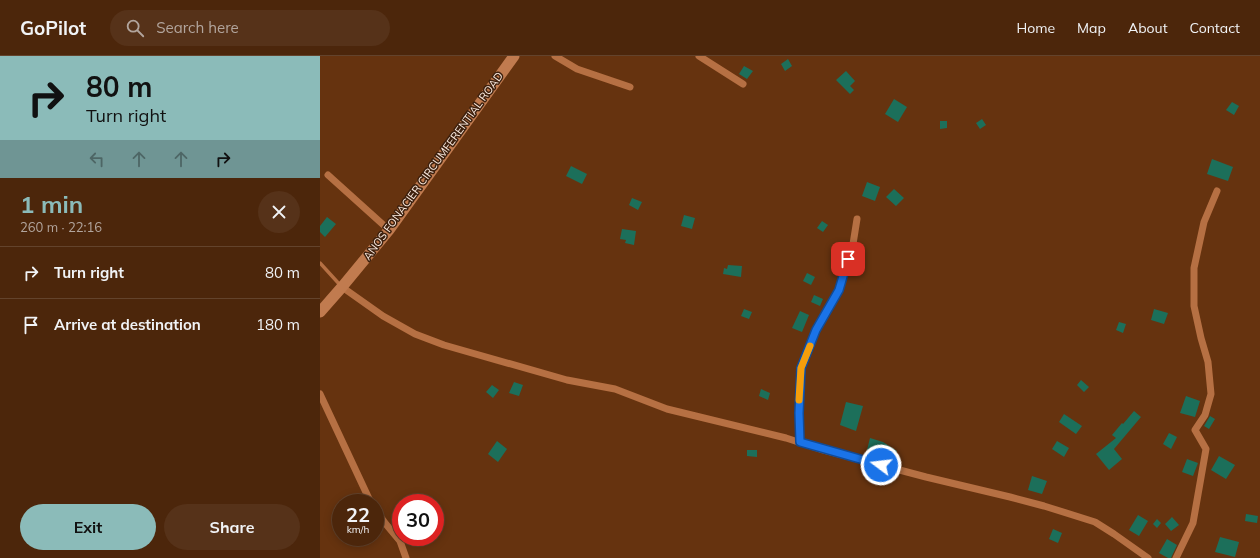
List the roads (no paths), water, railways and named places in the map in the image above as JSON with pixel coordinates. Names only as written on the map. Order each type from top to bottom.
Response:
[{"type":"main road","name":"ANOS FONACIER CIRCUMFERENTIAL ROAD","points":[[320,312],[389,230],[514,56]]},
{"type":"street","points":[[555,56],[577,69],[630,87]]},
{"type":"street","points":[[698,56],[743,84]]},
{"type":"street","points":[[328,176],[389,230]]},
{"type":"street","points":[[1176,558],[1193,523],[1206,449],[1195,430],[1205,415],[1211,394],[1208,362],[1194,306],[1194,268],[1204,222],[1216,191]]},
{"type":"street","points":[[800,442],[799,413],[801,368],[816,330],[839,290],[852,244],[857,219]]},
{"type":"street","points":[[342,287],[383,316],[415,334],[444,345],[567,380],[615,389],[667,409],[741,426],[926,477],[1017,498],[1095,522],[1148,558]]},
{"type":"street","points":[[320,394],[367,494]]},
{"type":"street","points":[[384,522],[400,541],[406,558]]},
{"type":"lane","points":[[320,263],[342,287]]}]
